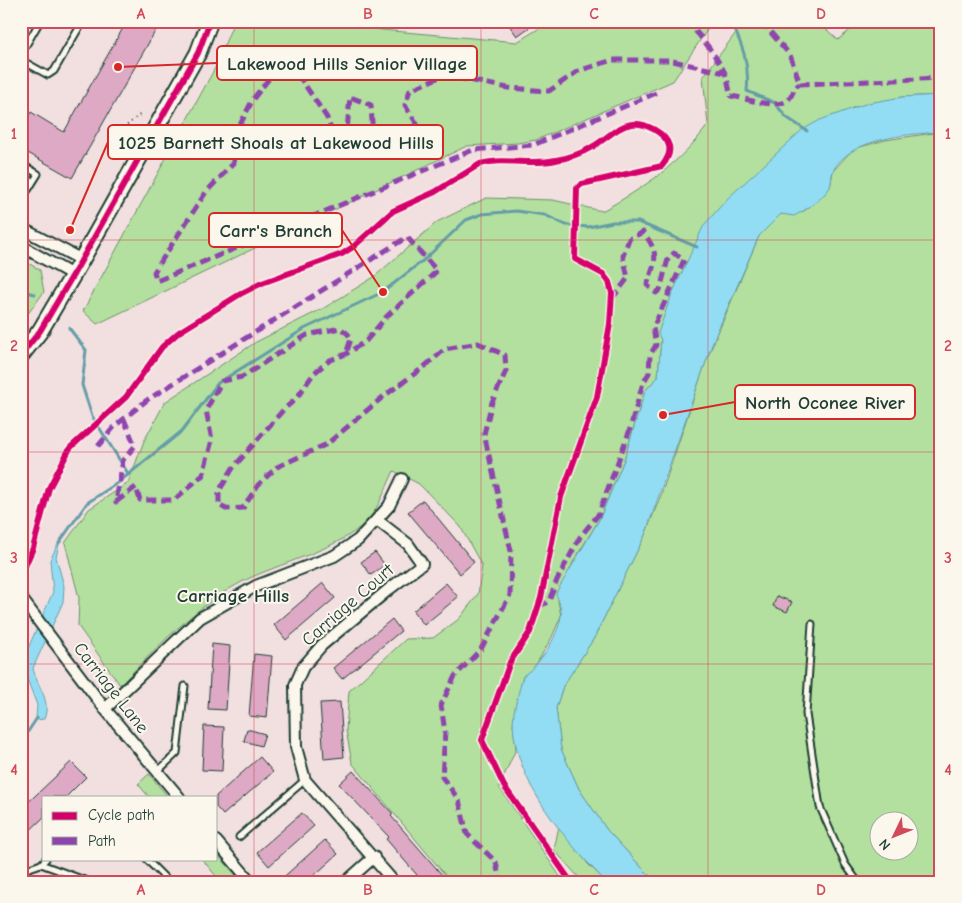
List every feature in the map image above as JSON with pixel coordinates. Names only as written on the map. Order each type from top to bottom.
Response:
[{"type":"main road","points":[[21,355],[40,331],[82,260],[198,53],[210,21]]},
{"type":"street","points":[[21,228],[82,260]]},
{"type":"street","points":[[21,246],[73,275]]},
{"type":"street","points":[[105,709],[200,618],[256,586],[334,556],[358,540],[389,506],[402,480]]},
{"type":"street","name":"Carriage Court","points":[[377,520],[408,544],[422,564],[322,646],[303,667],[294,685],[294,716],[296,747],[304,780],[374,857],[394,882]]},
{"type":"street","name":"Carriage Lane","points":[[21,598],[105,709],[178,796]]},
{"type":"street","points":[[218,843],[251,882]]},
{"type":"street","points":[[346,882],[374,857]]},
{"type":"lane","points":[[21,54],[40,21]]},
{"type":"lane","points":[[21,60],[48,75],[54,71],[82,21]]},
{"type":"lane","points":[[21,164],[38,174],[28,190],[21,191]]},
{"type":"lane","points":[[812,624],[806,714],[820,807],[845,864],[858,882]]},
{"type":"lane","points":[[158,772],[177,753],[185,686]]},
{"type":"lane","points":[[239,837],[304,780]]},
{"type":"lane","points":[[147,860],[169,882]]},
{"type":"lane","points":[[21,872],[43,861],[90,882]]},
{"type":"path","points":[[115,128],[120,131],[142,113]]},
{"type":"green space","points":[[234,21],[336,21],[382,30],[517,42],[551,21],[713,21],[673,81],[536,140],[467,146],[97,324],[83,311],[215,68]]},
{"type":"green space","points":[[737,21],[817,21],[838,40],[861,21],[941,21],[941,95],[902,97],[852,108],[661,340],[658,377],[645,391],[624,460],[600,518],[573,562],[558,601],[561,616],[552,637],[534,668],[523,676],[513,724],[516,749],[499,787],[564,882],[451,882],[352,763],[346,730],[349,691],[406,639],[433,638],[459,619],[478,594],[482,566],[460,526],[419,484],[394,471],[375,510],[361,527],[328,546],[253,576],[221,594],[175,630],[120,685],[78,626],[79,598],[65,543],[89,509],[128,483],[144,441],[165,402],[256,342],[324,308],[374,277],[437,222],[486,198],[553,200],[602,211],[660,174],[685,152],[708,125],[703,77],[741,26]]},
{"type":"green space","points":[[941,132],[941,882],[655,882],[607,830],[579,789],[561,749],[556,708],[563,686],[594,638],[645,535],[661,495],[706,361],[759,236],[781,214],[804,211],[815,202],[830,187],[833,171],[853,149],[885,140]]},
{"type":"green space","points":[[21,259],[40,270],[44,292],[21,323]]},
{"type":"green space","points":[[149,774],[167,796],[148,796],[138,784]]},
{"type":"green space","points":[[559,826],[588,864],[606,882],[583,882],[554,850]]},
{"type":"green space","points":[[218,855],[236,875],[221,882],[203,860],[218,860]]},
{"type":"water","points":[[941,95],[941,132],[912,134],[881,140],[852,151],[841,160],[833,171],[830,187],[819,200],[794,216],[781,214],[759,236],[714,339],[645,535],[594,638],[563,686],[556,708],[561,749],[579,789],[607,830],[655,882],[606,882],[575,849],[546,811],[533,790],[523,769],[516,747],[513,719],[523,676],[536,665],[547,650],[559,625],[561,610],[556,593],[600,518],[624,460],[645,391],[658,377],[661,340],[658,333],[671,296],[704,225],[728,198],[802,130],[820,120],[868,103],[902,97]]},
{"type":"water","points":[[60,540],[56,557],[64,586],[63,602],[33,668],[46,705],[44,719],[36,720],[37,705],[27,679],[25,655],[53,592],[50,560]]},
{"type":"building","points":[[127,21],[161,21],[72,178],[21,149],[21,129],[31,112],[64,132]]},
{"type":"building","points":[[506,21],[525,21],[530,27],[517,36]]},
{"type":"building","points":[[423,500],[474,562],[460,574],[408,512]]},
{"type":"building","points":[[375,552],[385,565],[371,575],[361,562]]},
{"type":"building","points":[[323,583],[335,598],[286,640],[274,625]]},
{"type":"building","points":[[446,583],[458,597],[424,625],[413,611]]},
{"type":"building","points":[[777,596],[792,602],[787,612],[773,606]]},
{"type":"building","points":[[392,619],[401,631],[342,679],[333,668]]},
{"type":"building","points":[[212,644],[230,646],[226,710],[208,709]]},
{"type":"building","points":[[254,654],[272,656],[267,718],[249,716]]},
{"type":"building","points":[[340,702],[344,757],[324,759],[320,703]]},
{"type":"building","points":[[204,726],[224,727],[222,771],[202,770]]},
{"type":"building","points":[[247,729],[265,734],[261,746],[244,741]]},
{"type":"building","points":[[260,757],[273,772],[223,815],[218,809],[218,796],[216,796]]},
{"type":"building","points":[[71,762],[86,777],[67,796],[42,796],[42,819],[21,839],[21,809]]},
{"type":"building","points":[[353,771],[393,814],[391,816],[443,876],[436,882],[423,882],[386,839],[389,837],[339,784]]},
{"type":"building","points":[[302,813],[314,826],[269,866],[257,852]]},
{"type":"building","points":[[325,840],[338,854],[307,882],[278,882]]},
{"type":"waterway","points":[[731,21],[739,38],[746,63],[747,91],[775,103],[786,117],[807,131]]},
{"type":"waterway","points":[[59,543],[87,503],[119,482],[182,431],[218,383],[304,329],[383,292],[425,259],[466,220],[482,214],[516,211],[545,215],[566,225],[588,227],[613,222],[638,222],[697,247]]},
{"type":"waterway","points":[[21,291],[35,294]]},
{"type":"waterway","points":[[69,328],[86,350],[82,385],[92,416],[129,475]]},
{"type":"waterway","points":[[21,742],[37,718]]},
{"type":"marked path","points":[[684,21],[701,37],[722,67],[731,96],[768,104],[782,103],[790,98],[796,87],[800,84]]},
{"type":"marked path","points":[[761,21],[790,55],[800,84],[941,78]]},
{"type":"marked path","points":[[656,93],[533,145],[473,150],[157,281],[154,272],[206,192],[234,163],[234,137],[253,99],[278,67],[301,79],[327,118],[337,147],[345,152],[350,97],[371,105],[373,139],[405,139],[417,124],[405,105],[410,90],[444,75],[508,88],[549,91],[578,71],[613,60],[669,60],[725,73]]},
{"type":"marked path","points":[[538,607],[549,601],[557,580],[580,537],[598,515],[629,432],[643,383],[649,373],[650,355],[656,345],[653,328],[684,260],[674,253],[668,259],[660,290],[656,293],[647,285],[655,257],[652,246],[643,232],[629,239],[623,256],[628,278],[612,299]]},
{"type":"marked path","points":[[98,446],[115,426],[147,400],[407,237],[437,271],[387,316],[366,341],[346,354],[330,360],[314,373],[296,399],[284,409],[233,468],[219,491],[219,505],[226,509],[243,508],[258,485],[277,467],[327,444],[384,396],[445,349],[478,343],[505,355],[506,371],[492,402],[484,434],[511,551],[510,595],[481,649],[455,676],[441,705],[445,732],[442,777],[459,800],[467,834],[496,862],[500,882]]},
{"type":"marked path","points":[[124,419],[135,446],[123,460],[116,502],[136,487],[140,500],[174,500],[203,475],[212,440],[206,410],[222,381],[242,377],[307,335],[340,328],[351,339],[346,354]]},
{"type":"cycle path","points":[[21,355],[40,331],[73,275],[198,53],[210,21]]},
{"type":"cycle path","points":[[21,575],[33,548],[49,488],[70,448],[126,397],[162,347],[179,332],[242,293],[262,283],[342,254],[353,247],[393,211],[435,192],[480,164],[499,161],[547,162],[575,155],[588,149],[616,130],[627,125],[637,124],[654,129],[664,137],[669,146],[669,155],[662,166],[582,184],[577,188],[575,259],[603,274],[609,282],[612,293],[610,324],[597,397],[561,497],[541,598],[530,632],[510,662],[482,740],[504,786],[571,882]]},
{"type":"place","name":"Lakewood Hills Senior Village","points":[[118,67]]},
{"type":"place","name":"1025 Barnett Shoals at Lakewood Hills","points":[[70,230]]},
{"type":"place","name":"Carr's Branch","points":[[383,292]]},
{"type":"place","name":"North Oconee River","points":[[663,415]]},
{"type":"district","name":"Carriage Hills","points":[[233,596]]}]
